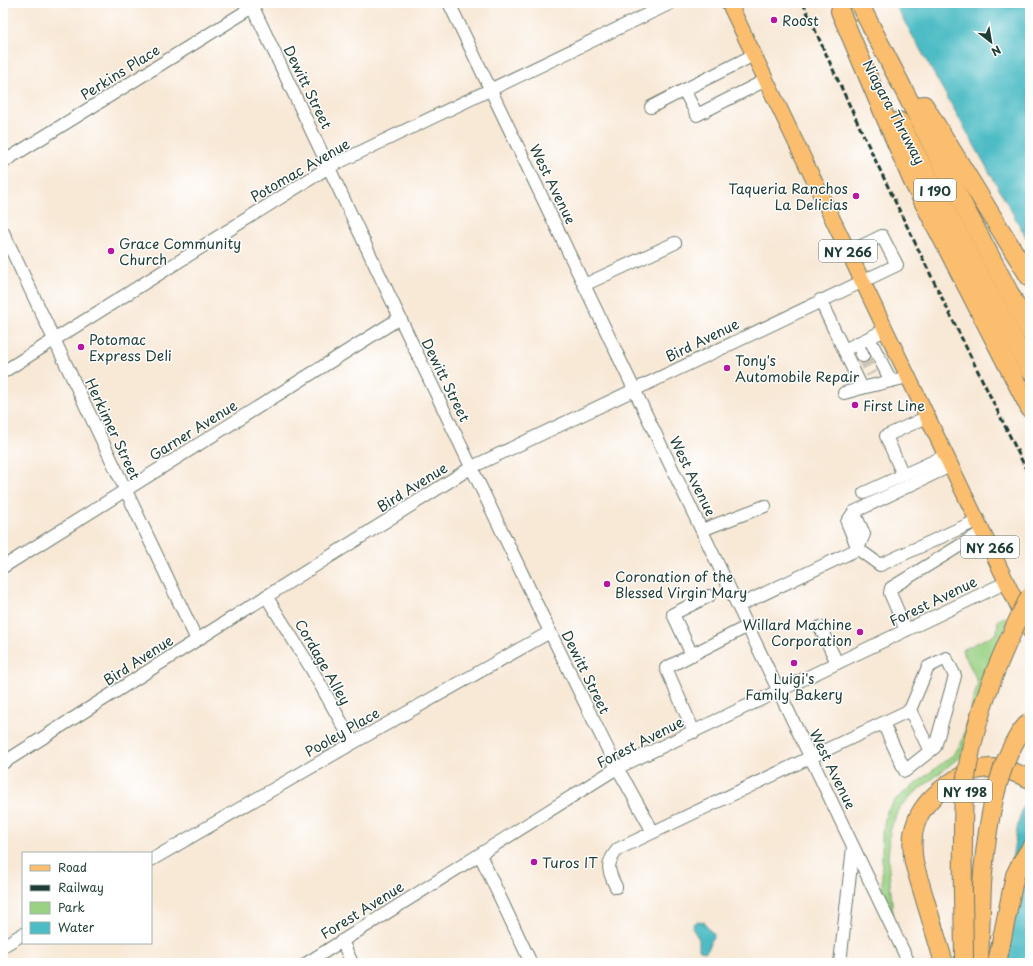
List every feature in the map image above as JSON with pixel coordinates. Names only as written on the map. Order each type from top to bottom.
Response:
[{"type":"highway","points":[[859,3],[895,56],[940,133],[1030,278]]},
{"type":"highway","name":"Niagara Thruway","points":[[859,3],[1030,332]]},
{"type":"highway","points":[[838,7],[912,180],[1030,409]]},
{"type":"highway","name":"Niagara Thruway","points":[[838,7],[1030,370]]},
{"type":"highway","points":[[1022,629],[1030,596]]},
{"type":"highway","points":[[1022,629],[1030,608]]},
{"type":"highway","name":"NY 198","points":[[964,963],[963,805],[965,784],[977,727],[987,691],[1022,629]]},
{"type":"highway","name":"NY 198","points":[[979,963],[982,884],[986,840],[992,811],[1000,778],[1011,751],[1021,730],[1030,721]]},
{"type":"highway","points":[[944,963],[928,905],[914,863],[912,847],[915,824],[918,816],[935,795],[954,781],[981,768],[1013,771],[1030,779]]},
{"type":"highway","points":[[997,963],[1015,875],[1030,849]]},
{"type":"main road","name":"NY 266","points":[[731,4],[885,330],[1007,582],[1022,629]]},
{"type":"street","name":"West Avenue","points":[[449,3],[909,963]]},
{"type":"street","name":"Potomac Avenue","points":[[3,372],[329,167],[671,3]]},
{"type":"street","name":"Perkins Place","points":[[3,162],[252,5]]},
{"type":"street","name":"Dewitt Street","points":[[252,5],[550,632],[617,768],[652,832]]},
{"type":"street","points":[[651,107],[754,55]]},
{"type":"street","points":[[684,90],[697,115],[766,80]]},
{"type":"street","name":"Herkimer Street","points":[[3,232],[197,640]]},
{"type":"street","name":"Bird Avenue","points":[[3,763],[472,467],[897,264],[882,236],[849,252]]},
{"type":"street","points":[[584,285],[675,244]]},
{"type":"street","points":[[820,300],[862,388]]},
{"type":"street","name":"Garner Avenue","points":[[3,567],[400,318]]},
{"type":"street","points":[[844,350],[885,330]]},
{"type":"street","points":[[869,338],[891,381]]},
{"type":"street","points":[[857,343],[863,356]]},
{"type":"street","points":[[844,393],[862,388],[875,379],[891,381],[908,377]]},
{"type":"street","points":[[903,475],[886,436],[927,417]]},
{"type":"street","points":[[864,492],[903,475],[948,461]]},
{"type":"street","points":[[948,461],[854,512],[847,522],[858,549],[880,565],[979,526]]},
{"type":"street","points":[[702,530],[765,506]]},
{"type":"street","points":[[906,630],[890,593],[890,588],[979,526]]},
{"type":"street","points":[[738,606],[858,549]]},
{"type":"street","name":"Forest Avenue","points":[[307,963],[617,768],[1007,582]]},
{"type":"street","name":"Cordage Alley","points":[[266,596],[311,668],[353,743]]},
{"type":"street","points":[[692,655],[673,614],[709,596]]},
{"type":"street","points":[[694,732],[666,668],[748,626]]},
{"type":"street","points":[[820,628],[837,663]]},
{"type":"street","name":"Pooley Place","points":[[152,859],[353,743],[550,632]]},
{"type":"street","points":[[616,887],[609,873],[608,865],[613,854],[618,849],[811,758],[882,723],[910,710],[928,667],[946,658],[955,676],[935,747],[905,771],[882,723]]},
{"type":"street","points":[[910,710],[930,751]]},
{"type":"street","points":[[840,963],[853,847]]},
{"type":"street","points":[[480,855],[531,963]]},
{"type":"street","points":[[3,946],[22,935]]},
{"type":"street","points":[[342,941],[352,963]]},
{"type":"green space","points":[[1005,617],[1008,622],[961,756],[911,796],[898,810],[890,831],[888,859],[893,914],[882,892],[882,833],[887,811],[896,799],[954,754],[962,742],[978,682],[962,650],[997,633],[998,620]]},
{"type":"water","points":[[894,3],[1030,3],[1030,244]]},
{"type":"water","points":[[1027,793],[1030,793],[1030,963],[1004,963],[1012,859],[1018,824]]},
{"type":"water","points":[[698,921],[704,922],[714,935],[710,941],[709,948],[705,952],[699,949],[699,939],[692,928],[693,924]]},
{"type":"tunnel","points":[[863,356],[872,374]]},
{"type":"railway","points":[[803,3],[886,182],[1030,477]]},
{"type":"place","name":"Roost","points":[[774,20]]},
{"type":"place","name":"Taqueria Ranchos La Delicias","points":[[856,196]]},
{"type":"place","name":"Grace Community Church","points":[[111,251]]},
{"type":"place","name":"Potomac Express Deli","points":[[81,347]]},
{"type":"place","name":"Tony's Automobile Repair","points":[[727,368]]},
{"type":"place","name":"First Line","points":[[855,405]]},
{"type":"place","name":"Coronation of the Blessed Virgin Mary","points":[[607,584]]},
{"type":"place","name":"Willard Machine Corporation","points":[[860,632]]},
{"type":"place","name":"Luigi's Family Bakery","points":[[794,663]]},
{"type":"place","name":"Turos IT","points":[[534,862]]}]
